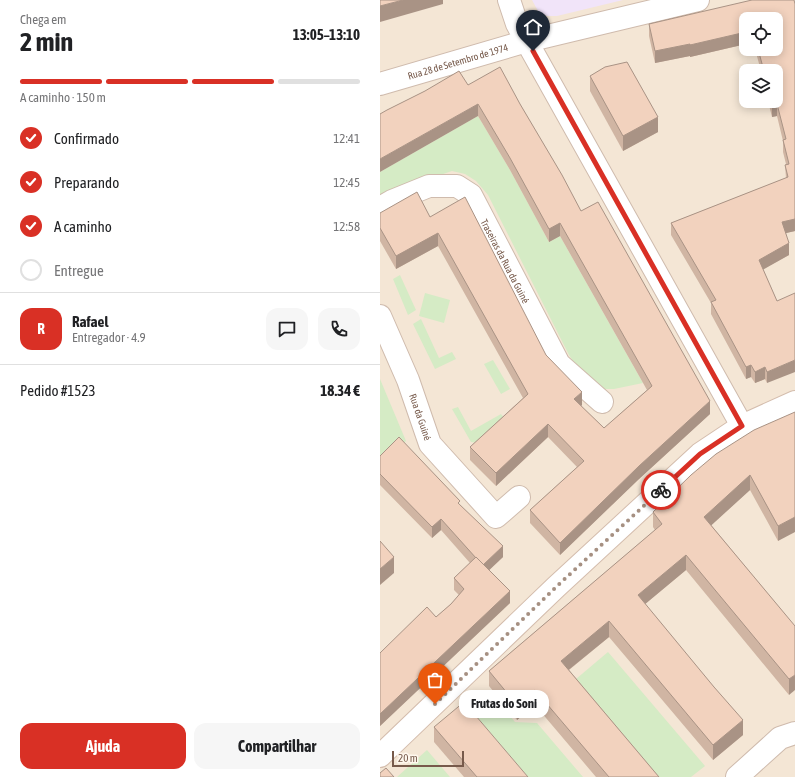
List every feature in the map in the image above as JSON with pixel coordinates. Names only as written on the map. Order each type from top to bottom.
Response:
[{"type":"street","points":[[509,0],[517,24],[742,426]]},
{"type":"street","name":"Rua 28 de Setembro de 1974","points":[[380,84],[527,41],[698,0]]},
{"type":"street","name":"Traseiras da Rua da Guiné","points":[[380,208],[392,201],[429,186],[457,186],[471,195],[559,364],[602,402]]},
{"type":"street","name":"Rua da Guiné","points":[[380,316],[408,380],[430,444],[496,517],[519,497]]},
{"type":"street","points":[[380,756],[556,587],[700,454],[742,426],[795,402]]},
{"type":"street","points":[[737,777],[780,738],[795,733]]},
{"type":"shaded area","points":[[380,0],[795,0],[795,777],[380,777]]},
{"type":"shaded area","points":[[532,0],[623,0],[557,16],[547,16],[538,11]]},
{"type":"green space","points":[[478,116],[510,170],[549,242],[560,236],[643,383],[614,389],[600,389],[580,372],[569,355],[488,195],[476,181],[465,174],[452,171],[414,184],[380,203],[380,172]]},
{"type":"green space","points":[[400,275],[416,310],[408,315],[393,279]]},
{"type":"green space","points":[[425,293],[450,300],[444,323],[419,316]]},
{"type":"green space","points":[[421,319],[439,358],[452,352],[456,359],[435,369],[413,324]]},
{"type":"green space","points":[[493,360],[510,389],[501,394],[484,364]]},
{"type":"green space","points":[[380,379],[406,441],[380,467]]},
{"type":"green space","points":[[458,407],[471,431],[501,414],[504,418],[477,443],[471,442],[452,409]]},
{"type":"green space","points":[[608,652],[705,766],[691,777],[658,777],[576,679]]},
{"type":"green space","points":[[491,693],[515,722],[537,723],[583,777],[528,777],[471,710]]},
{"type":"green space","points":[[427,750],[450,777],[397,777]]},
{"type":"building","points":[[380,0],[403,0],[380,6]]},
{"type":"building","points":[[752,0],[794,0],[795,219],[782,222],[789,243],[759,260],[777,301],[795,293],[795,360],[767,372],[765,367],[755,372],[751,365],[746,367],[711,302],[716,300],[671,223],[788,177],[785,165],[789,164],[783,140],[786,139],[778,108],[783,108],[783,64],[762,64],[760,56],[783,56],[783,12],[739,12],[739,34],[690,45],[655,51],[649,24]]},
{"type":"building","points":[[627,62],[658,117],[623,136],[590,76],[605,67]]},
{"type":"building","points":[[500,67],[581,211],[598,202],[710,401],[639,466],[560,543],[530,510],[584,461],[548,424],[496,473],[470,447],[528,394],[438,233],[396,256],[380,228],[380,213],[417,192],[430,217],[465,197],[546,355],[582,392],[574,399],[604,428],[652,386],[560,223],[549,229],[478,104],[380,159],[380,114],[425,91],[459,71],[468,85]]},
{"type":"building","points":[[795,412],[795,517],[778,526],[750,475],[704,517],[795,626],[795,675],[789,679],[686,555],[638,595],[743,720],[713,745],[609,621],[561,661],[659,777],[609,777],[535,690],[517,705],[489,671],[662,524],[653,512],[691,475],[716,454],[754,430]]},
{"type":"building","points":[[399,437],[460,501],[458,503],[503,546],[483,565],[441,519],[432,527],[380,474],[380,456]]},
{"type":"building","points":[[380,541],[394,557],[380,569]]},
{"type":"building","points":[[476,557],[510,591],[380,714],[380,653],[427,607],[436,617],[451,604],[464,589],[454,578]]},
{"type":"building","points":[[464,702],[528,777],[477,777],[434,727]]},
{"type":"building","points":[[386,768],[394,777],[380,777],[380,773]]},
{"type":"way so far","points":[[435,704],[556,587],[661,490]]},
{"type":"place","name":"Frutas do Soni","points":[[435,704]]},
{"type":"route","points":[[533,51],[742,426],[700,454],[661,490]]}]
